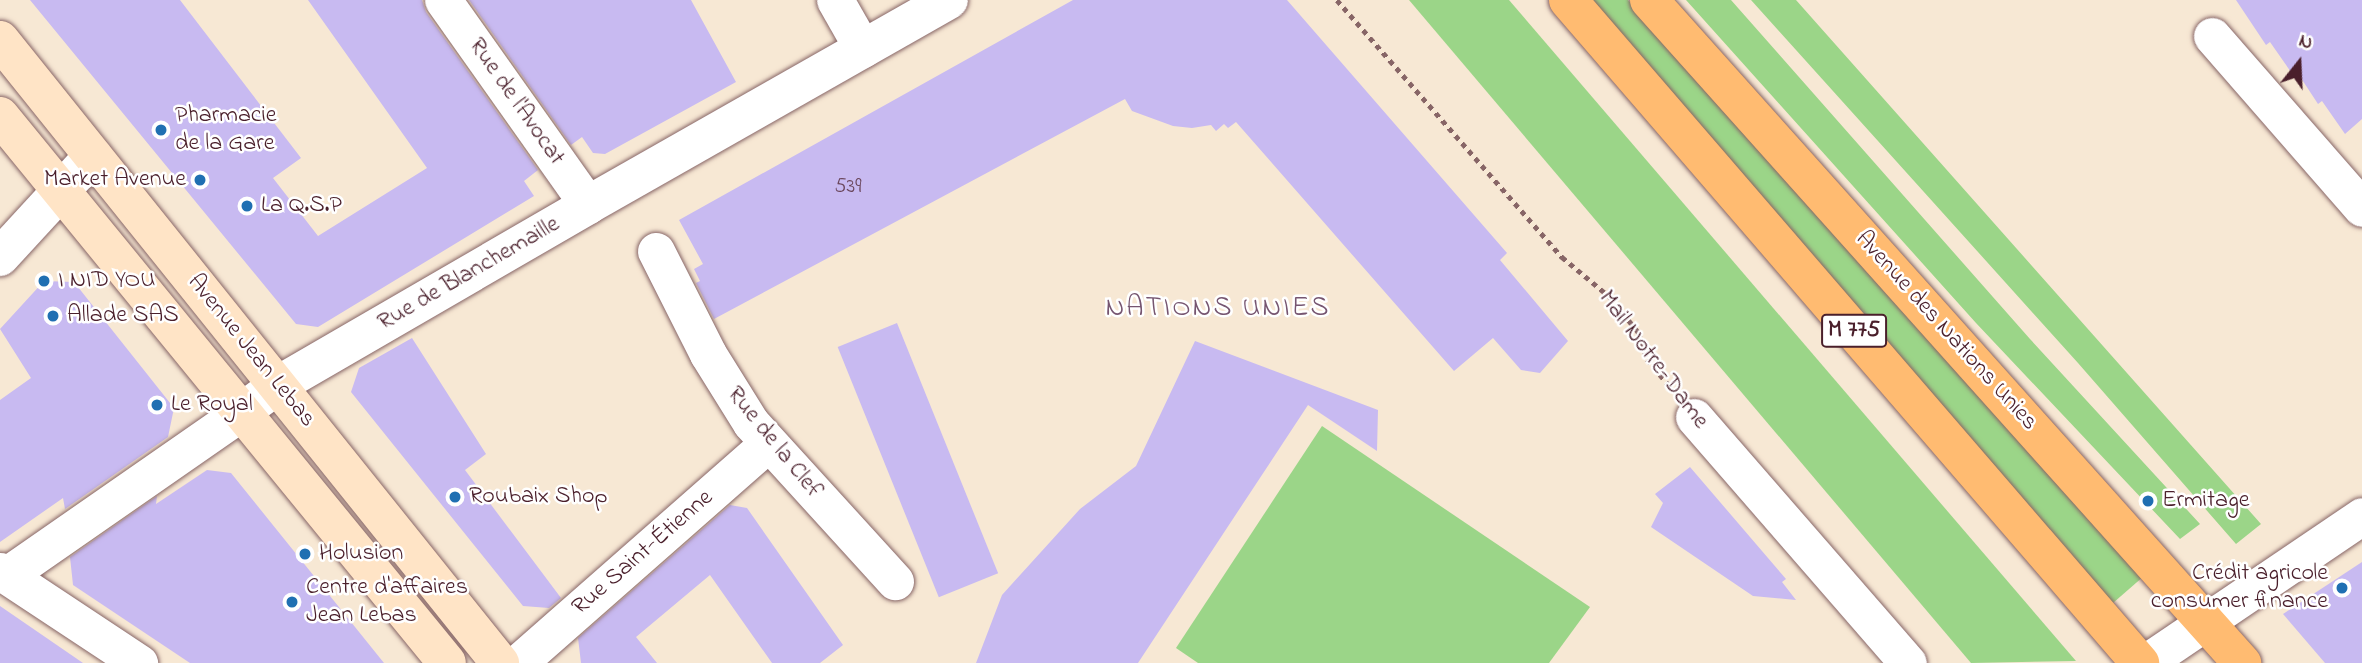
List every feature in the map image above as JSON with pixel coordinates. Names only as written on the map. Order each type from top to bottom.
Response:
[{"type":"main road","name":"M 775","points":[[1568,0],[2142,663]]},
{"type":"main road","name":"Avenue des Nations Unies","points":[[1649,0],[2242,663]]},
{"type":"main road","name":"Avenue Jean Lebas","points":[[0,40],[500,663]]},
{"type":"main road","name":"Avenue Jean Lebas","points":[[0,116],[447,663]]},
{"type":"street","name":"Rue de l'Avocat","points":[[443,0],[588,205]]},
{"type":"street","points":[[835,0],[863,49]]},
{"type":"street","name":"Rue de Blanchemaille","points":[[3,573],[278,385],[949,0]]},
{"type":"street","points":[[2212,36],[2362,208]]},
{"type":"street","points":[[0,257],[93,156]]},
{"type":"street","name":"Rue de la Clef","points":[[656,251],[708,355],[734,398],[768,443],[894,581]]},
{"type":"street","name":"Mail Notre-Dame","points":[[1694,417],[1908,663]]},
{"type":"street","name":"Rue Saint-Étienne","points":[[518,663],[768,443]]},
{"type":"street","points":[[2142,663],[2362,516]]},
{"type":"street","points":[[3,573],[139,663]]},
{"type":"path","name":"Mail Notre-Dame","points":[[1337,0],[1562,257],[1610,297],[1639,333],[1647,359],[1694,417]]},
{"type":"green space","points":[[1409,0],[1509,0],[2076,661],[1971,663]]},
{"type":"green space","points":[[1592,0],[1628,0],[2144,576],[2113,603]]},
{"type":"green space","points":[[1686,0],[1731,0],[2030,339],[2200,524],[2180,539],[1976,323]]},
{"type":"green space","points":[[1751,0],[1796,0],[2261,524],[2236,544],[2078,363]]},
{"type":"green space","points":[[1322,426],[1590,607],[1549,663],[1198,663],[1176,648]]},
{"type":"building","points":[[30,0],[180,0],[301,158],[273,178],[318,236],[427,168],[308,0],[422,0],[426,12],[538,170],[524,181],[534,196],[318,327],[296,324]]},
{"type":"building","points":[[469,0],[691,0],[736,82],[605,154],[593,153],[582,137],[571,145]]},
{"type":"building","points":[[1073,0],[1287,0],[1507,253],[1500,260],[1568,341],[1540,373],[1521,370],[1493,338],[1454,371],[1236,122],[1228,128],[1224,124],[1216,131],[1211,125],[1192,128],[1173,126],[1132,111],[1125,99],[714,319],[696,283],[700,281],[694,269],[703,264],[679,220]]},
{"type":"building","points":[[2236,0],[2362,0],[2362,119],[2345,134],[2322,101],[2318,104],[2297,72],[2293,75],[2270,42],[2266,45]]},
{"type":"building","points":[[44,281],[74,282],[174,408],[168,437],[65,509],[63,498],[0,542],[0,400],[31,378],[0,329]]},
{"type":"building","points":[[897,323],[998,573],[939,597],[838,347]]},
{"type":"building","points":[[412,338],[486,454],[465,470],[561,598],[549,608],[523,606],[351,392],[359,368]]},
{"type":"building","points":[[1195,341],[1378,410],[1377,451],[1308,405],[1138,663],[976,663],[1002,595],[1080,509],[1136,466]]},
{"type":"building","points":[[1690,467],[1786,579],[1782,582],[1796,600],[1753,596],[1651,527],[1663,503],[1655,494]]},
{"type":"building","points":[[207,470],[231,473],[384,663],[190,663],[73,585],[70,557],[157,496],[156,504]]},
{"type":"building","points":[[730,505],[747,508],[843,645],[820,663],[772,663],[710,575],[636,637],[657,663],[581,663],[578,638]]},
{"type":"building","name":"Crédit agricole consumer finance","points":[[2362,562],[2362,663],[2325,663],[2283,614]]},
{"type":"building","points":[[0,606],[83,663],[0,663]]},
{"type":"place","name":"Pharmacie de la Gare","points":[[161,130]]},
{"type":"place","name":"Market Avenue","points":[[200,180]]},
{"type":"place","name":"La Q.S.P","points":[[247,206]]},
{"type":"place","name":"I NID YOU","points":[[44,281]]},
{"type":"place","name":"Allade SAS","points":[[53,316]]},
{"type":"place","name":"Le Royal","points":[[157,405]]},
{"type":"place","name":"Roubaix Shop","points":[[455,497]]},
{"type":"place","name":"Ermitage","points":[[2148,501]]},
{"type":"place","name":"Holusion","points":[[305,554]]},
{"type":"place","name":"Crédit agricole consumer finance","points":[[2342,588]]},
{"type":"place","name":"Centre d'affaires Jean Lebas","points":[[292,602]]},
{"type":"district","name":"NATIONS UNIES","points":[[1218,309]]}]
